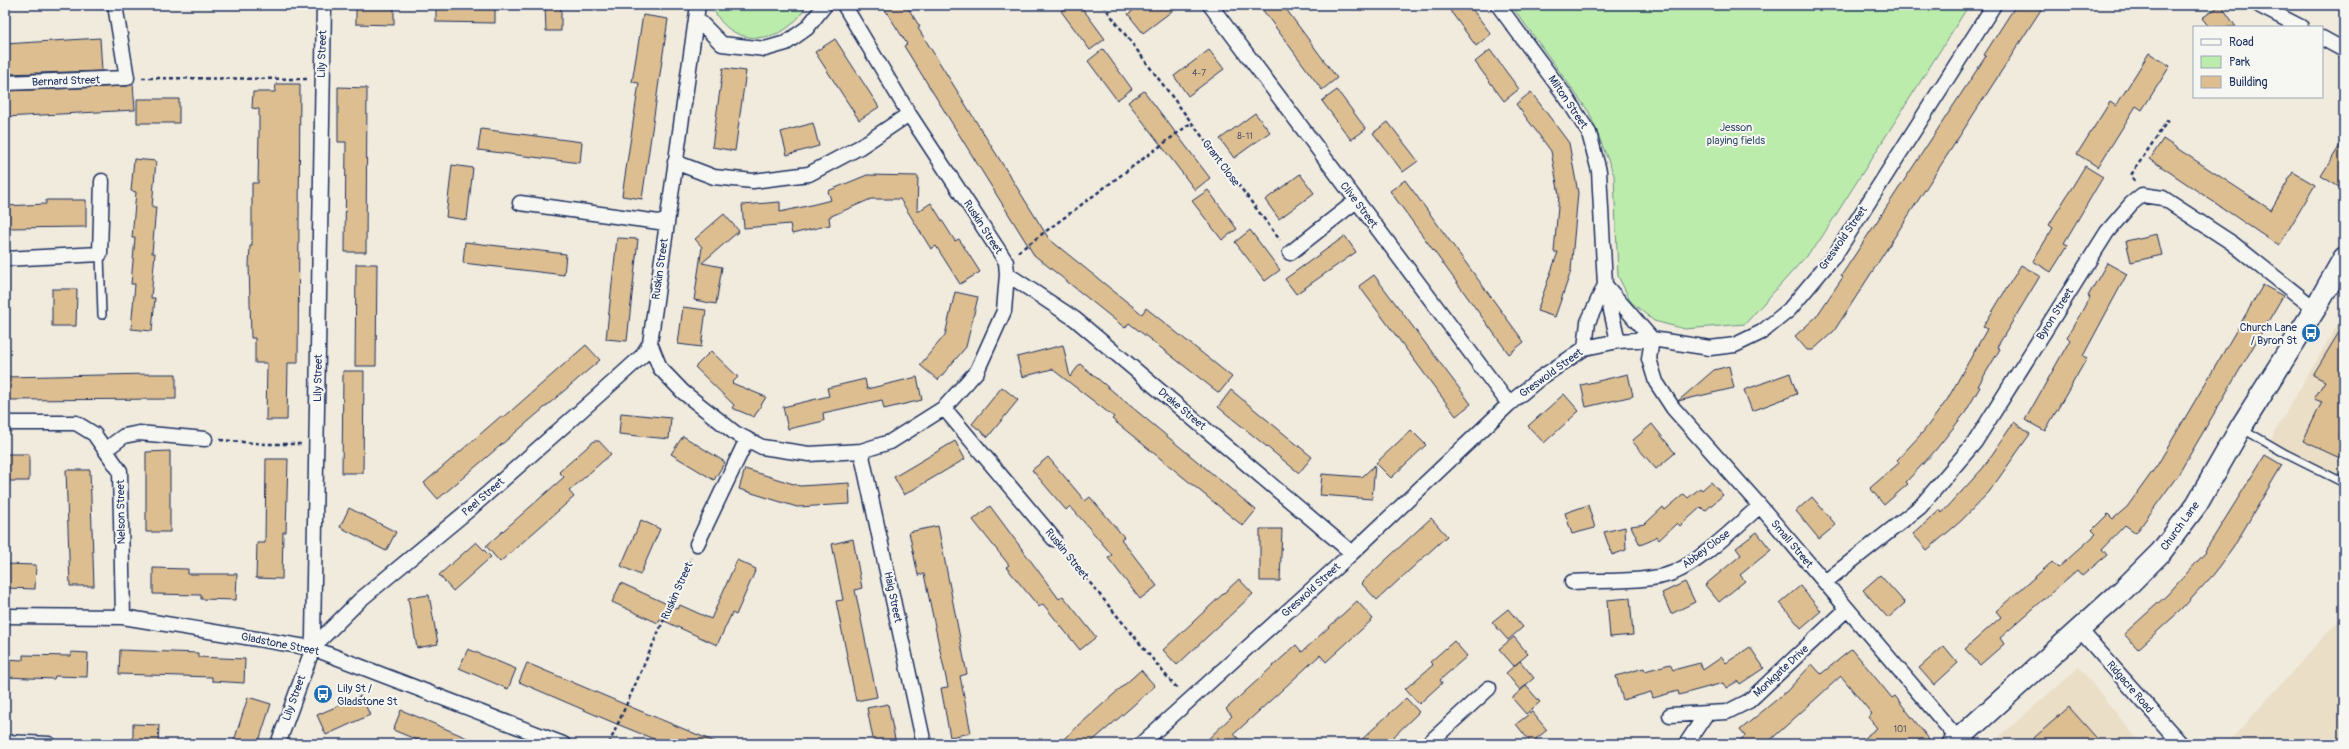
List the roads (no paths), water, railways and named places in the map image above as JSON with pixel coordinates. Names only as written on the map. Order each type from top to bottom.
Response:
[{"type":"main road","name":"Church Lane","points":[[1956,742],[2080,630],[2161,552],[2197,504],[2241,428],[2315,309],[2344,258]]},
{"type":"street","name":"Bernard Street","points":[[5,83],[127,78],[115,5]]},
{"type":"street","name":"Lily Street","points":[[278,744],[312,648],[318,444],[324,5]]},
{"type":"street","name":"Ruskin Street","points":[[697,12],[722,44],[765,49],[786,43],[807,28],[825,5]]},
{"type":"street","name":"Ruskin Street","points":[[697,12],[674,162],[650,343],[660,368],[683,392],[735,433],[762,447],[809,454],[861,451],[890,442],[944,408],[977,371],[1004,311],[1006,268],[909,114],[844,5]]},
{"type":"street","name":"Clive Street","points":[[1210,5],[1509,404]]},
{"type":"street","name":"Milton Street","points":[[1498,5],[1566,97],[1589,133],[1598,171],[1604,285],[1618,341]]},
{"type":"street","name":"Greswold Street","points":[[1141,744],[1352,553],[1509,404],[1539,380],[1585,348],[1618,341],[1652,339],[1710,348],[1734,345],[1762,332],[1789,310],[1835,255],[1994,5]]},
{"type":"street","points":[[2260,6],[2299,26]]},
{"type":"street","points":[[2323,39],[2344,50]]},
{"type":"street","points":[[674,162],[714,176],[753,181],[809,174],[860,147],[909,114]]},
{"type":"street","points":[[5,259],[100,254],[102,181]]},
{"type":"street","name":"Byron Street","points":[[1825,582],[1920,507],[1975,442],[2108,232],[2131,204],[2142,195],[2163,198],[2220,235],[2315,309]]},
{"type":"street","points":[[1290,253],[1356,201]]},
{"type":"street","name":"Ruskin Street","points":[[520,203],[666,223]]},
{"type":"street","name":"Drake Street","points":[[1006,268],[1075,319],[1352,553]]},
{"type":"street","points":[[1604,285],[1652,339]]},
{"type":"street","name":"Milton Street","points":[[1585,348],[1588,322],[1604,285]]},
{"type":"street","name":"Small Street","points":[[1652,339],[1649,359],[1656,382],[1673,408],[1825,582],[1956,742]]},
{"type":"street","name":"Peel Street","points":[[312,648],[360,600],[471,508],[601,393],[642,356],[650,343]]},
{"type":"street","name":"Ruskin Street","points":[[944,408],[1054,539]]},
{"type":"street","name":"Nelson Street","points":[[5,423],[76,423],[94,434],[120,471],[123,617]]},
{"type":"street","points":[[105,450],[124,436],[139,433],[205,439]]},
{"type":"street","points":[[697,544],[747,439]]},
{"type":"street","name":"Haig Street","points":[[861,451],[924,744]]},
{"type":"street","name":"Abbey Close","points":[[1572,582],[1649,578],[1675,572],[1698,558],[1760,506]]},
{"type":"street","name":"Monkgate Drive","points":[[1670,715],[1727,712],[1749,701],[1847,609]]},
{"type":"street","name":"Gladstone Street","points":[[5,616],[123,617],[312,648],[562,744]]},
{"type":"street","name":"Ridgacre Road","points":[[2080,630],[2181,744]]},
{"type":"street","points":[[1428,744],[1489,688]]},
{"type":"street","points":[[1686,744],[1706,714]]},
{"type":"street","points":[[5,742],[49,744]]},
{"type":"lane","points":[[100,254],[102,315]]},
{"type":"lane","points":[[2241,428],[2286,454],[2344,483]]},
{"type":"place","name":"Church Lane / Byron St","points":[[2311,333]]},
{"type":"place","name":"Lily St / Gladstone St","points":[[323,694]]},
{"type":"park label","name":"Jesson playing fields","points":[[1736,133]]}]
